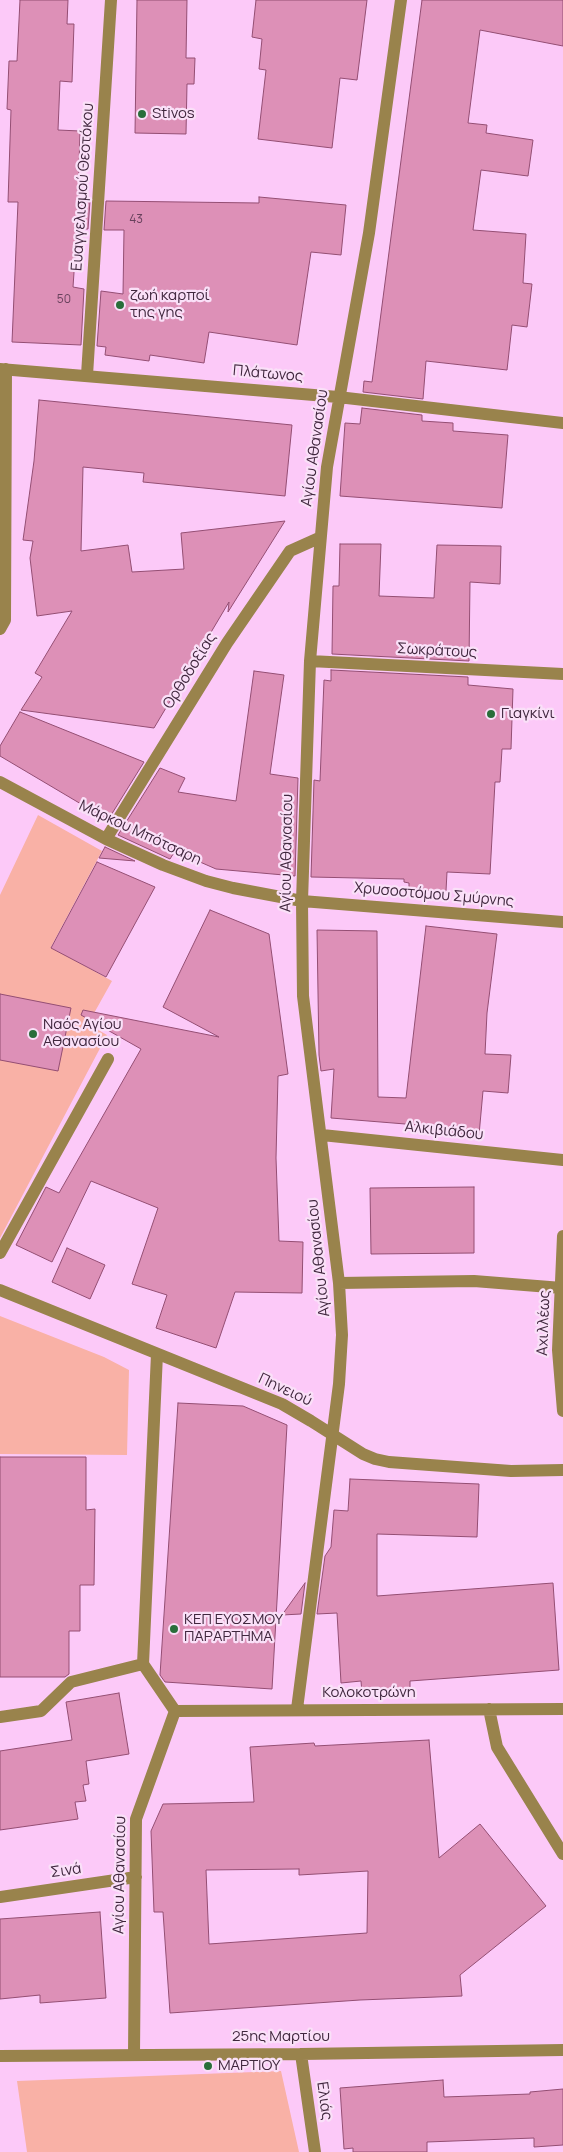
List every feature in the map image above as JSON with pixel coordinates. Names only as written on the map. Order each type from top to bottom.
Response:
[{"type":"street","name":"Ευαγγελισμού Θεοτόκου","points":[[87,375],[112,0]]},
{"type":"street","name":"Αγίου Αθανασίου","points":[[298,1709],[341,1357],[342,1319],[322,1135],[305,1025],[302,973],[302,901],[310,661],[319,538],[327,467],[338,397],[369,233],[401,0]]},
{"type":"street","name":"Πλάτωνος","points":[[3,369],[338,397],[563,423]]},
{"type":"street","points":[[0,629],[5,620],[3,369]]},
{"type":"street","name":"Ορθοδοξίας","points":[[106,839],[227,643],[290,551],[319,538]]},
{"type":"street","name":"Σωκράτους","points":[[310,661],[563,674]]},
{"type":"street","name":"Μάρκου Μπότσαρη","points":[[0,782],[106,839],[163,865],[206,881],[264,895],[302,901]]},
{"type":"street","name":"Χρυσοστόμου Σμύρνης","points":[[302,901],[563,922]]},
{"type":"street","points":[[0,1253],[108,1059]]},
{"type":"street","name":"Αλκιβιάδου","points":[[322,1135],[563,1160]]},
{"type":"street","name":"Αχιλλέως","points":[[563,1236],[558,1350],[563,1411]]},
{"type":"street","points":[[339,1283],[474,1281],[562,1288]]},
{"type":"street","name":"Πηνειού","points":[[0,1290],[288,1407],[362,1454],[389,1462],[511,1471],[563,1470]]},
{"type":"street","points":[[157,1354],[143,1664],[175,1711]]},
{"type":"street","points":[[0,1717],[41,1711],[71,1682],[143,1664]]},
{"type":"street","points":[[489,1709],[498,1747],[563,1854]]},
{"type":"street","name":"Κολοκοτρώνη","points":[[175,1711],[563,1709]]},
{"type":"street","name":"Αγίου Αθανασίου","points":[[134,2054],[136,1819],[175,1711]]},
{"type":"street","name":"Σινά","points":[[0,1897],[136,1877]]},
{"type":"street","name":"25ης Μαρτίου","points":[[0,2056],[563,2050]]},
{"type":"street","name":"Ελιάς","points":[[301,2054],[315,2152]]},
{"type":"shaded area","points":[[38,815],[102,851],[51,947],[112,981],[88,1024],[107,1035],[0,1238],[0,895]]},
{"type":"shaded area","points":[[0,1316],[104,1357],[129,1370],[127,1455],[0,1454]]},
{"type":"shaded area","points":[[281,2071],[299,2152],[27,2152],[17,2081]]},
{"type":"building","points":[[20,0],[68,0],[67,24],[74,24],[72,82],[60,81],[58,130],[80,131],[78,201],[90,201],[88,229],[77,229],[73,287],[84,289],[81,345],[12,342],[18,202],[8,202],[11,110],[7,109],[9,61],[17,61]]},
{"type":"building","points":[[137,0],[187,0],[186,58],[195,58],[194,84],[187,84],[186,134],[135,133]]},
{"type":"building","points":[[256,0],[367,0],[357,80],[340,78],[332,148],[258,139],[266,70],[259,69],[262,39],[252,37]]},
{"type":"building","points":[[422,0],[563,0],[563,46],[480,30],[468,123],[487,125],[486,133],[533,140],[528,176],[481,170],[473,230],[526,234],[523,283],[532,284],[527,327],[512,325],[507,370],[426,361],[423,399],[363,392],[364,381],[372,382]]},
{"type":"building","points":[[259,197],[346,205],[341,255],[311,252],[297,345],[209,332],[204,363],[150,355],[149,361],[105,355],[106,347],[97,346],[101,291],[123,294],[124,230],[104,230],[106,201],[259,203]]},
{"type":"building","points":[[39,400],[292,425],[285,496],[143,482],[144,473],[83,467],[81,551],[128,545],[132,572],[184,569],[181,533],[285,521],[228,612],[229,602],[154,728],[21,710],[42,677],[35,673],[72,611],[37,616],[30,558],[33,541],[23,540],[34,461]]},
{"type":"building","points":[[362,408],[422,415],[422,421],[453,423],[453,431],[508,435],[502,508],[340,496],[345,423],[360,424]]},
{"type":"building","points":[[340,544],[381,544],[379,596],[434,598],[437,545],[501,546],[500,584],[470,582],[469,661],[332,654],[333,586],[339,586]]},
{"type":"building","points":[[331,670],[468,677],[468,685],[513,689],[511,749],[502,749],[500,782],[495,782],[490,874],[447,872],[446,891],[409,890],[409,883],[404,882],[404,879],[311,877],[314,780],[320,781],[324,680],[331,681]]},
{"type":"building","points":[[254,671],[284,675],[270,774],[298,778],[295,876],[216,869],[175,851],[170,859],[118,835],[160,768],[185,778],[178,792],[236,801]]},
{"type":"building","points":[[20,712],[144,762],[108,820],[0,756],[0,746]]},
{"type":"building","points":[[105,847],[135,861],[99,858]]},
{"type":"building","points":[[97,862],[155,887],[106,977],[51,948]]},
{"type":"building","points":[[210,910],[269,934],[288,1074],[278,1076],[276,1158],[279,1241],[303,1242],[302,1293],[235,1292],[216,1348],[156,1328],[167,1295],[132,1284],[158,1208],[91,1181],[52,1262],[16,1245],[46,1187],[59,1193],[141,1049],[81,1015],[83,1010],[219,1037],[163,1007]]},
{"type":"building","points":[[426,926],[497,934],[487,1013],[485,1054],[511,1055],[508,1093],[483,1091],[479,1135],[430,1130],[430,1126],[331,1118],[334,1069],[321,1071],[319,1055],[317,930],[377,931],[378,1097],[406,1098]]},
{"type":"building","name":"Ναός Αγίου Αθανασίου","points":[[0,994],[71,1008],[58,1071],[0,1060]]},
{"type":"building","points":[[474,1187],[474,1253],[371,1254],[370,1188]]},
{"type":"building","points":[[67,1248],[105,1265],[90,1299],[52,1282]]},
{"type":"building","points":[[178,1403],[243,1406],[287,1425],[272,1689],[165,1682],[160,1675]]},
{"type":"building","points":[[0,1457],[86,1457],[86,1510],[95,1509],[94,1585],[80,1585],[80,1631],[69,1631],[69,1674],[65,1677],[0,1677]]},
{"type":"building","points":[[350,1479],[479,1484],[477,1537],[377,1534],[377,1596],[553,1583],[559,1670],[410,1681],[410,1689],[362,1693],[361,1681],[341,1683],[337,1613],[317,1614],[325,1556],[331,1547],[334,1510],[348,1511]]},
{"type":"building","points":[[305,1583],[301,1614],[282,1615]]},
{"type":"building","points":[[119,1693],[129,1754],[86,1761],[89,1784],[83,1785],[86,1801],[75,1802],[78,1819],[0,1830],[0,1751],[72,1740],[66,1702]]},
{"type":"building","points":[[429,1740],[439,1858],[480,1824],[546,1906],[460,1975],[462,1996],[360,2000],[170,2013],[163,1912],[154,1912],[151,1831],[163,1804],[254,1802],[250,1747],[314,1743],[315,1746]],"holes":[[[299,1869],[299,1875],[368,1871],[367,1933],[209,1944],[206,1870]]]},
{"type":"building","points":[[100,1912],[106,1998],[40,2003],[40,1995],[0,1999],[0,1919]]},
{"type":"building","points":[[443,2080],[444,2097],[530,2094],[530,2092],[563,2089],[563,2145],[534,2147],[534,2138],[427,2142],[427,2152],[353,2152],[353,2148],[344,2149],[340,2088]]},
{"type":"place","name":"Stivos","points":[[142,114]]},
{"type":"place","name":"ζωή καρποί της γης","points":[[120,305]]},
{"type":"place","name":"Γιαγκίνι","points":[[491,714]]},
{"type":"place","name":"Ναός Αγίου Αθανασίου","points":[[33,1034]]},
{"type":"place","name":"ΚΕΠ ΕΥΟΣΜΟΥ ΠΑΡΑΡΤΗΜΑ","points":[[174,1629]]},
{"type":"place","name":"ΜΑΡΤΙΟΥ","points":[[208,2066]]}]
